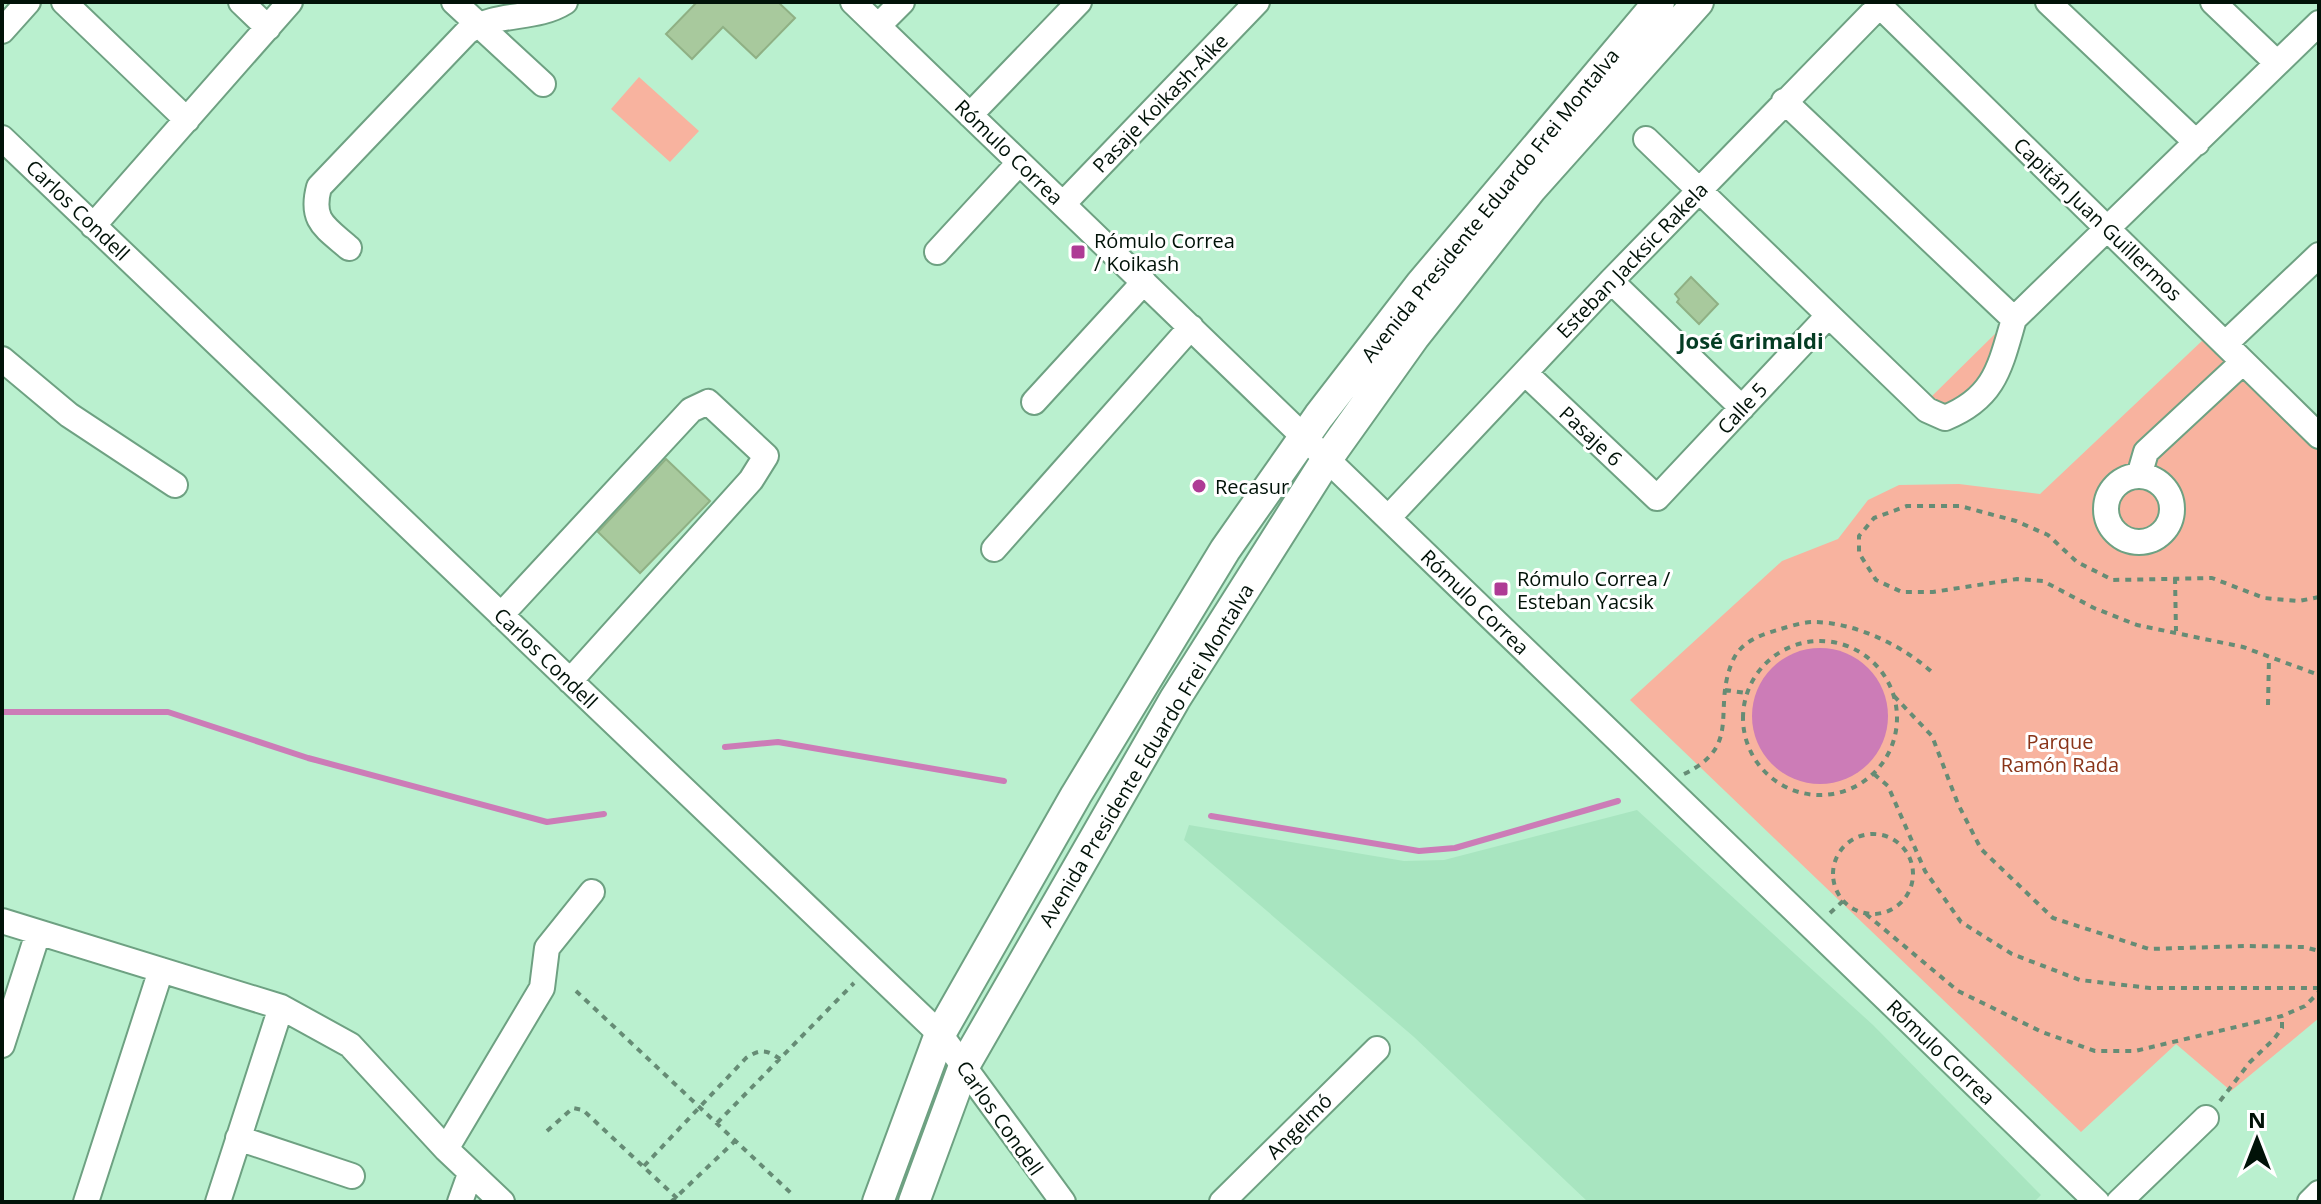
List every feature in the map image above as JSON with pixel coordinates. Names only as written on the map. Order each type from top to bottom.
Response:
[{"type":"main road","name":"Avenida Presidente Eduardo Frei Montalva","points":[[878,1202],[940,1034],[1125,713],[1225,550],[1304,437],[1503,183],[1659,2]]},
{"type":"main road","name":"Avenida Presidente Eduardo Frei Montalva","points":[[914,1202],[964,1066],[1175,699],[1327,459],[1414,337],[1521,201],[1698,2]]},
{"type":"street","points":[[2,31],[28,2]]},
{"type":"street","points":[[64,2],[187,120]]},
{"type":"street","points":[[241,2],[268,28]]},
{"type":"street","points":[[93,226],[290,2]]},
{"type":"street","points":[[454,2],[543,84]]},
{"type":"street","points":[[349,248],[322,225],[314,206],[319,187],[479,24],[565,2]]},
{"type":"street","name":"Rómulo Correa","points":[[853,2],[2097,1202]]},
{"type":"street","points":[[878,26],[902,2]]},
{"type":"street","points":[[970,115],[1079,2]]},
{"type":"street","name":"Pasaje Koikash-Aike","points":[[1063,204],[1257,2]]},
{"type":"street","points":[[2048,2],[2197,143]]},
{"type":"street","points":[[2213,2],[2277,63]]},
{"type":"street","name":"Esteban Jacksic Rakela","points":[[1388,518],[1879,3]]},
{"type":"street","name":"Capitán Juan Guillermos","points":[[1879,3],[2319,436]]},
{"type":"street","points":[[1646,139],[1827,317],[1927,410],[1945,418],[1968,409],[1996,379],[2014,319],[2319,23]]},
{"type":"street","points":[[1784,101],[2014,319]]},
{"type":"street","name":"Carlos Condell","points":[[2,138],[940,1034],[1047,1186],[1063,1202]]},
{"type":"street","points":[[937,252],[1019,163]]},
{"type":"street","points":[[2225,344],[2319,255]]},
{"type":"street","points":[[1611,281],[1742,408]]},
{"type":"street","points":[[1034,402],[1144,282]]},
{"type":"street","name":"Calle 5","points":[[1657,498],[1827,317]]},
{"type":"street","points":[[994,549],[1191,327]]},
{"type":"street","points":[[2,359],[69,415],[175,485]]},
{"type":"street","points":[[2139,476],[2146,452],[2243,362]]},
{"type":"street","name":"Pasaje 6","points":[[1525,373],[1657,498]]},
{"type":"street","points":[[501,615],[691,410],[708,402],[766,456],[751,480],[570,681]]},
{"type":"street","points":[[446,1149],[542,988],[547,948],[592,892]]},
{"type":"street","points":[[2,921],[281,1007],[350,1045],[470,1174],[502,1202]]},
{"type":"street","points":[[2,1045],[38,933]]},
{"type":"street","points":[[86,1202],[161,970]]},
{"type":"street","points":[[218,1202],[281,1007]]},
{"type":"street","name":"Angelmó","points":[[1222,1202],[1377,1049]]},
{"type":"street","points":[[2119,1202],[2206,1118]]},
{"type":"street","points":[[238,1138],[352,1176]]},
{"type":"street","points":[[460,1202],[470,1174]]},
{"type":"street","points":[[2310,1202],[2319,1193]]},
{"type":"path","points":[[2319,597],[2299,601],[2264,598],[2212,578],[2113,580],[2077,562],[2048,535],[2016,521],[1960,506],[1907,506],[1874,518],[1859,536],[1859,553],[1876,580],[1902,592],[1933,592],[2017,579],[2043,581],[2094,608],[2137,625],[2176,631],[2269,657],[2319,675]]},
{"type":"path","points":[[2175,578],[2176,631]]},
{"type":"path","points":[[1664,784],[1707,763],[1718,750],[1725,690],[1734,657],[1756,636],[1813,622],[1898,645],[1934,674]]},
{"type":"path","points":[[1826,641],[1851,647],[1872,660],[1888,680],[1894,696],[1897,730],[1889,754],[1874,774],[1853,789],[1828,795],[1802,793],[1778,784],[1759,766],[1747,744],[1742,719],[1746,693],[1759,671],[1777,653],[1800,643],[1826,641]]},
{"type":"path","points":[[2268,705],[2269,657]]},
{"type":"path","points":[[1725,690],[1746,693]]},
{"type":"path","points":[[1894,696],[1932,736],[1958,804],[1981,849],[2053,918],[2149,949],[2261,946],[2319,951]]},
{"type":"path","points":[[1874,774],[1888,786],[1925,871],[1961,922],[2012,954],[2080,980],[2150,988],[2319,990]]},
{"type":"path","points":[[1866,914],[1893,910],[1904,901],[1914,876],[1907,850],[1897,841],[1872,833],[1859,836],[1839,852],[1833,878],[1843,901],[1866,914],[1958,991],[2042,1032],[2095,1051],[2135,1051],[2282,1016],[2305,1006],[2319,990]]},
{"type":"path","points":[[1907,850],[1914,847]]},
{"type":"path","points":[[717,1123],[870,967]]},
{"type":"path","points":[[576,991],[794,1196]]},
{"type":"path","points":[[2206,1118],[2274,1039],[2282,1028],[2282,1016]]},
{"type":"path","points":[[644,1166],[746,1058],[757,1051],[768,1051],[780,1059]]},
{"type":"path","points":[[547,1131],[573,1108],[583,1110],[644,1166],[676,1201],[735,1141]]},
{"type":"shaded area","points":[[1820,648],[1846,653],[1868,668],[1883,690],[1888,716],[1883,742],[1868,764],[1846,779],[1820,784],[1794,779],[1772,764],[1757,742],[1752,716],[1757,690],[1772,668],[1794,653]]},
{"type":"shaded area","points":[[1637,810],[1873,1025],[2041,1195],[2034,1202],[1588,1202],[1414,1037],[1184,840],[1189,825],[1404,861],[1444,860]]},
{"type":"green space","points":[[639,77],[699,131],[670,162],[611,109]]},
{"type":"green space","points":[[2000,329],[1989,371],[1951,407],[1931,397]]},
{"type":"green space","name":"Parque Ramón Rada","points":[[2204,339],[2319,450],[2319,1018],[2231,1091],[2176,1044],[2081,1132],[1630,700],[1782,561],[1838,539],[1868,500],[1899,485],[1959,484],[2040,494]]},
{"type":"building","points":[[697,2],[778,2],[795,18],[756,58],[723,27],[692,59],[666,34]]},
{"type":"building","points":[[1691,277],[1718,304],[1699,324],[1677,302],[1679,299],[1675,294]]},
{"type":"building","points":[[666,459],[710,501],[640,573],[598,532]]},
{"type":"waterway","points":[[2,712],[168,712],[308,758],[547,822],[604,814]]},
{"type":"waterway","points":[[725,747],[778,742],[1004,781]]},
{"type":"waterway","points":[[1211,816],[1419,851],[1455,848],[1618,801]]},
{"type":"place","name":"Rómulo Correa / Koikash","points":[[1078,252]]},
{"type":"place","name":"Recasur","points":[[1199,486]]},
{"type":"place","name":"Rómulo Correa / Esteban Yacsik","points":[[1501,589]]},
{"type":"district","name":"José Grimaldi","points":[[1751,340]]}]
